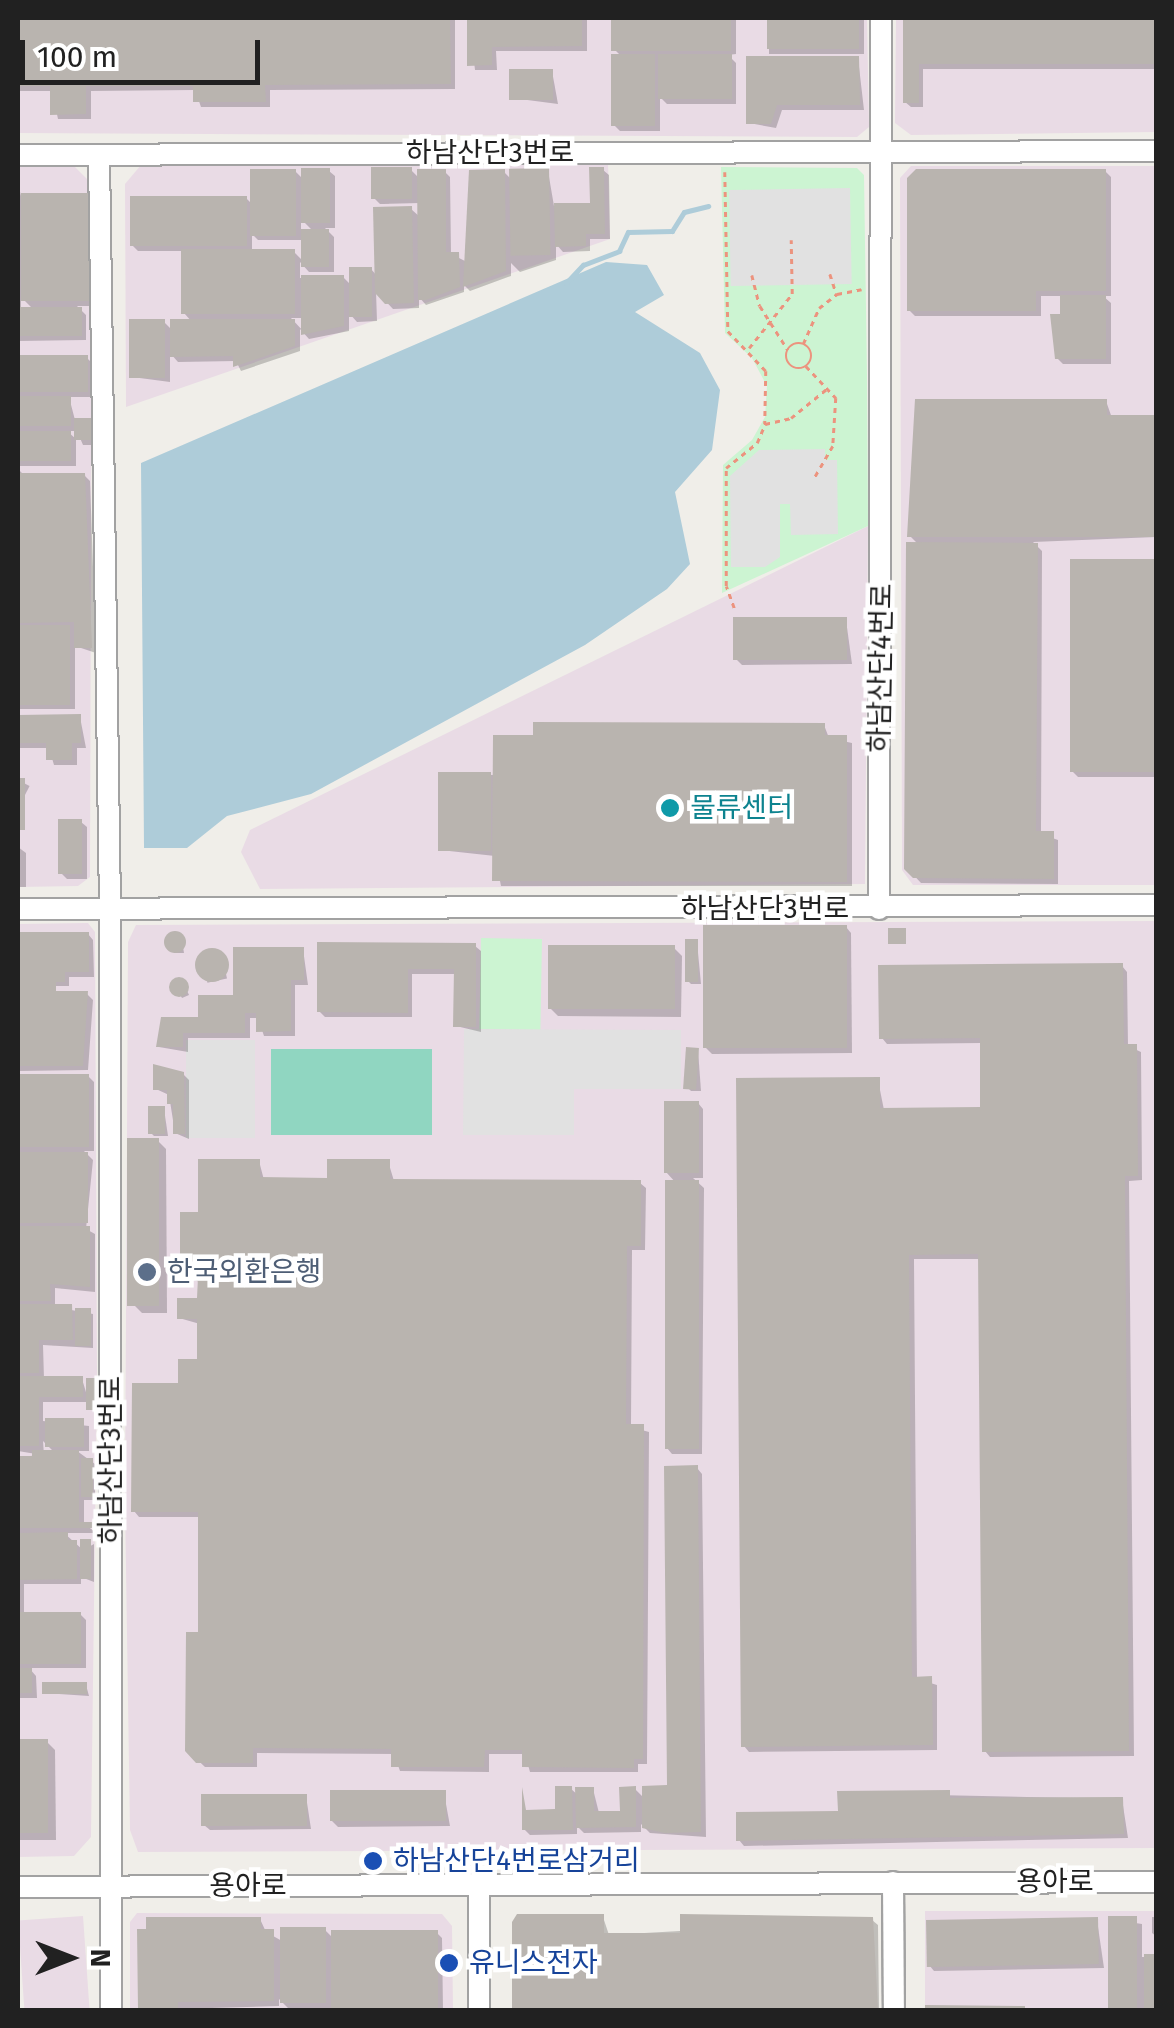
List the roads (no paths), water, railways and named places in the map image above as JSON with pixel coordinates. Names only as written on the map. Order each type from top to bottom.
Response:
[{"type":"street","name":"하남산단4번로","points":[[879,908],[881,18]]},
{"type":"street","points":[[881,151],[1156,151]]},
{"type":"street","name":"하남산단3번로","points":[[18,155],[881,151]]},
{"type":"street","name":"하남산단3번로","points":[[99,156],[110,908],[111,2010]]},
{"type":"street","points":[[879,908],[1156,905]]},
{"type":"street","name":"하남산단3번로","points":[[18,909],[879,908]]},
{"type":"street","points":[[893,1882],[894,2010]]},
{"type":"street","name":"용아로","points":[[18,1887],[1156,1882]]},
{"type":"street","points":[[479,1886],[479,2010]]},
{"type":"water","points":[[606,262],[647,265],[664,295],[635,312],[700,353],[720,390],[712,450],[675,492],[690,564],[667,589],[585,645],[311,794],[227,816],[187,848],[144,848],[141,463]]},
{"type":"waterway","points":[[566,283],[583,265],[619,251],[628,232],[672,231],[684,212],[708,206]]},
{"type":"place","name":"물류센터","points":[[670,808]]},
{"type":"place","name":"한국외환은행","points":[[147,1272]]},
{"type":"place","name":"하남산단4번로삼거리","points":[[373,1861]]},
{"type":"place","name":"유니스전자","points":[[449,1963]]}]
